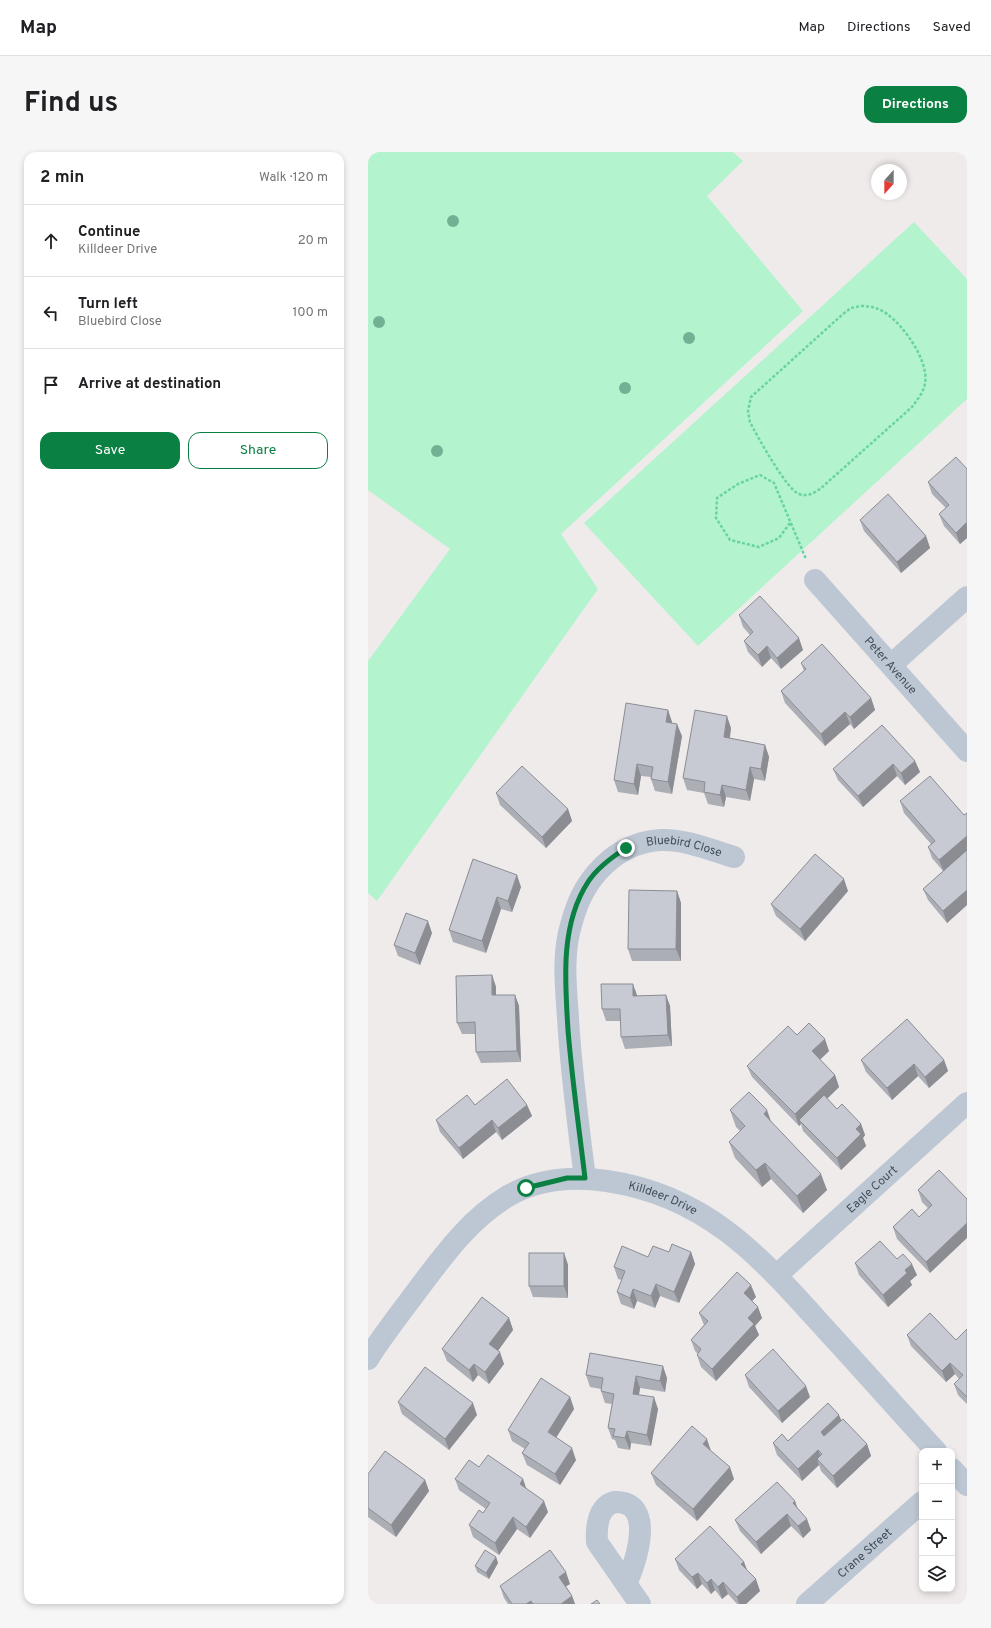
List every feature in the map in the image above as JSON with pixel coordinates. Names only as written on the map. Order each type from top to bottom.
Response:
[{"type":"street","name":"Peter Avenue","points":[[815,580],[967,751]]},
{"type":"street","points":[[891,665],[967,597]]},
{"type":"street","name":"Bluebird Close","points":[[585,1178],[571,1069],[566,987],[566,956],[570,926],[581,895],[594,874],[615,855],[626,848],[651,841],[661,840],[683,842],[734,857]]},
{"type":"street","name":"Eagle Court","points":[[777,1275],[967,1103]]},
{"type":"street","name":"Killdeer Drive","points":[[368,1358],[444,1254],[481,1216],[508,1197],[526,1188],[567,1178],[585,1178],[623,1183],[660,1193],[683,1203],[729,1232],[777,1275],[933,1448]]},
{"type":"street","name":"Crane Street","points":[[807,1604],[919,1505]]},
{"type":"street","points":[[626,1584],[640,1604]]},
{"type":"path","points":[[870,306],[879,309],[896,322],[920,353],[926,373],[922,392],[912,407],[820,489],[805,495],[798,494],[788,485],[750,422],[748,411],[751,396],[851,308],[870,306]]},
{"type":"path","points":[[790,523],[779,538],[759,547],[730,540],[716,518],[717,498],[738,484],[760,475],[774,483],[815,580]]},
{"type":"green space","points":[[368,152],[733,152],[743,161],[707,196],[803,311],[561,534],[598,589],[377,901],[368,893],[368,661],[450,549],[368,490]]},
{"type":"green space","points":[[914,222],[967,279],[967,399],[698,646],[584,523]]},
{"type":"building","points":[[956,457],[967,469],[967,524],[966,523],[956,533],[939,514],[949,505],[928,482]]},
{"type":"building","points":[[888,494],[926,536],[897,562],[860,520]]},
{"type":"building","points":[[760,596],[799,638],[777,658],[767,646],[758,655],[744,641],[753,632],[739,615]]},
{"type":"building","points":[[822,644],[871,698],[850,717],[845,712],[821,734],[781,691],[806,669],[801,663]]},
{"type":"building","points":[[626,703],[668,710],[666,722],[677,724],[668,782],[651,779],[653,767],[637,764],[634,784],[614,780]]},
{"type":"building","points":[[695,710],[727,716],[724,737],[765,745],[761,769],[750,767],[746,790],[722,785],[720,795],[704,792],[705,782],[683,778]]},
{"type":"building","points":[[882,725],[915,761],[901,773],[893,764],[858,796],[833,769]]},
{"type":"building","points":[[522,766],[568,809],[542,837],[496,793]]},
{"type":"building","points":[[930,776],[964,815],[967,813],[967,836],[939,860],[928,847],[935,841],[900,801]]},
{"type":"building","points":[[967,850],[967,890],[943,911],[923,889]]},
{"type":"building","points":[[815,854],[844,879],[800,929],[771,904]]},
{"type":"building","points":[[473,859],[517,875],[508,901],[497,897],[482,941],[449,930]]},
{"type":"building","points":[[629,890],[677,891],[676,949],[628,949]]},
{"type":"building","points":[[406,913],[428,921],[415,953],[394,945]]},
{"type":"building","points":[[492,975],[492,995],[515,995],[517,1051],[476,1052],[475,1022],[457,1023],[456,976]]},
{"type":"building","points":[[601,984],[633,984],[633,996],[666,995],[668,1035],[621,1037],[620,1009],[602,1009]]},
{"type":"building","points":[[907,1019],[944,1060],[925,1077],[914,1064],[887,1088],[861,1060]]},
{"type":"building","points":[[809,1023],[825,1039],[812,1051],[835,1075],[795,1114],[747,1066],[788,1026],[797,1035]]},
{"type":"building","points":[[507,1079],[527,1105],[498,1128],[492,1120],[459,1148],[436,1120],[467,1095],[475,1105]]},
{"type":"building","points":[[749,1092],[767,1110],[764,1114],[821,1174],[797,1196],[765,1163],[756,1170],[729,1142],[745,1126],[730,1110]]},
{"type":"building","points":[[824,1095],[837,1109],[842,1104],[861,1124],[856,1129],[861,1134],[837,1158],[799,1120]]},
{"type":"building","points":[[939,1170],[967,1199],[967,1223],[926,1262],[893,1227],[912,1209],[919,1217],[932,1205],[918,1190]]},
{"type":"building","points":[[880,1241],[897,1259],[903,1254],[912,1264],[905,1270],[907,1273],[883,1295],[855,1263]]},
{"type":"building","points":[[672,1244],[691,1252],[674,1292],[656,1284],[651,1296],[633,1289],[630,1298],[617,1292],[625,1271],[614,1267],[622,1246],[648,1257],[653,1246],[669,1252]]},
{"type":"building","points":[[529,1253],[564,1253],[564,1286],[529,1286]]},
{"type":"building","points":[[737,1272],[751,1285],[744,1293],[758,1307],[748,1318],[754,1324],[712,1369],[697,1355],[701,1349],[691,1340],[708,1321],[699,1313]]},
{"type":"building","points":[[482,1297],[509,1318],[489,1344],[500,1352],[485,1372],[474,1364],[469,1370],[442,1349]]},
{"type":"building","points":[[930,1313],[956,1340],[967,1329],[967,1397],[954,1384],[963,1375],[950,1363],[942,1371],[907,1335]]},
{"type":"building","points":[[773,1349],[806,1386],[778,1411],[745,1375]]},
{"type":"building","points":[[590,1353],[663,1366],[660,1381],[636,1376],[633,1394],[654,1397],[647,1435],[627,1431],[625,1438],[613,1436],[615,1429],[608,1428],[614,1394],[601,1391],[603,1378],[586,1375]]},
{"type":"building","points":[[425,1367],[473,1403],[445,1439],[398,1402]]},
{"type":"building","points":[[541,1378],[570,1397],[548,1432],[572,1448],[555,1474],[522,1453],[529,1443],[508,1430]]},
{"type":"building","points":[[828,1403],[839,1415],[821,1432],[824,1436],[843,1419],[867,1444],[833,1476],[817,1459],[822,1454],[818,1450],[798,1469],[773,1443],[782,1434],[788,1441]]},
{"type":"building","points":[[692,1426],[707,1439],[703,1444],[730,1467],[693,1509],[651,1473]]},
{"type":"building","points":[[385,1451],[425,1480],[391,1525],[368,1508],[368,1474]]},
{"type":"building","points":[[488,1455],[523,1479],[520,1484],[544,1501],[526,1527],[513,1517],[495,1543],[469,1525],[479,1510],[483,1513],[490,1503],[455,1479],[469,1460],[479,1467]]},
{"type":"building","points":[[777,1482],[795,1501],[793,1503],[807,1519],[798,1526],[787,1514],[756,1542],[735,1520]]},
{"type":"building","points":[[710,1526],[744,1562],[741,1564],[756,1579],[737,1597],[723,1582],[718,1587],[711,1579],[707,1583],[698,1573],[692,1577],[675,1559]]},
{"type":"building","points":[[485,1550],[496,1557],[486,1573],[475,1566]]},
{"type":"building","points":[[550,1550],[566,1572],[559,1577],[572,1596],[561,1604],[533,1604],[531,1601],[526,1604],[512,1604],[500,1586]]},
{"type":"building","points":[[597,1600],[600,1604],[591,1604]]},
{"type":"route","points":[[526,1188],[544,1182],[567,1178],[585,1178],[571,1069],[566,987],[566,956],[570,926],[587,883],[603,865],[626,848]]}]
